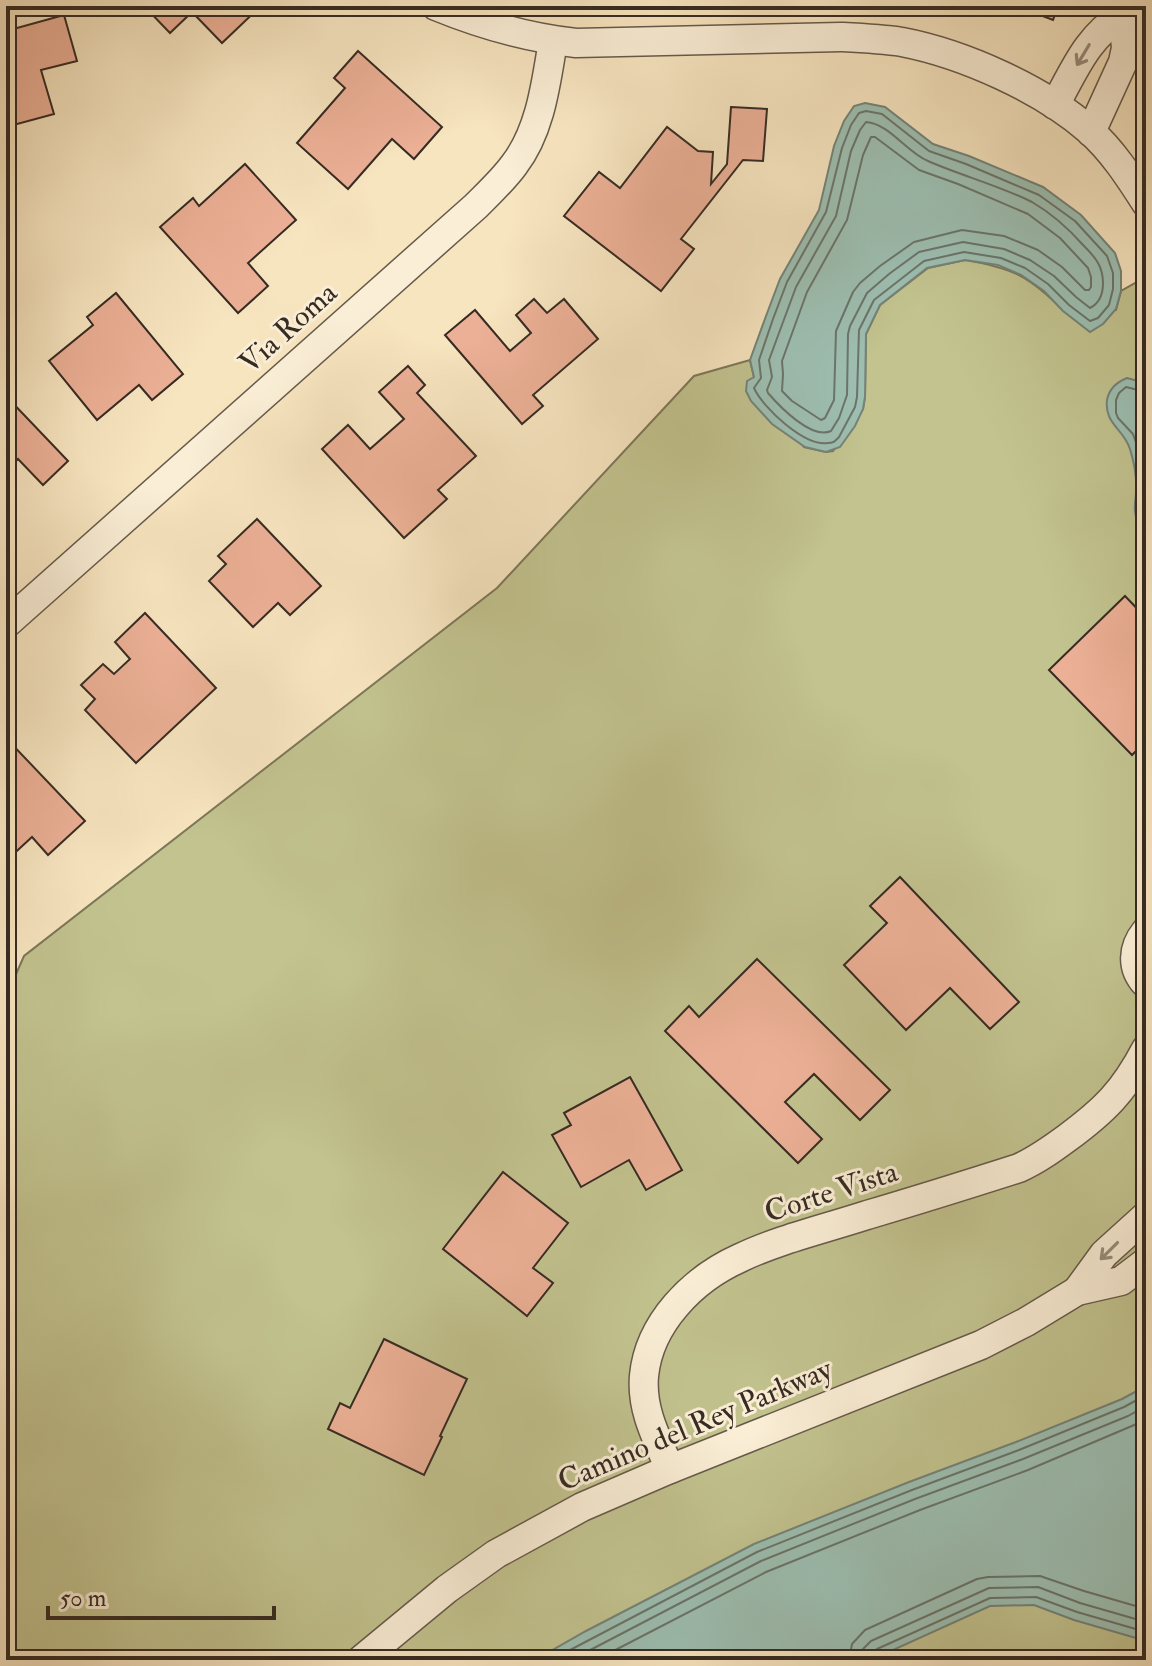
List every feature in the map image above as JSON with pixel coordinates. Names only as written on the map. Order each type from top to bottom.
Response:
[{"type":"street","points":[[436,6],[463,17],[553,41],[603,43],[841,37],[875,38],[935,50],[970,62],[1055,105],[1091,132],[1106,148],[1146,203]]},
{"type":"street","points":[[1055,105],[1091,41],[1123,11]]},
{"type":"street","points":[[1091,132],[1123,62],[1126,48],[1123,11]]},
{"type":"street","name":"Via Roma","points":[[6,624],[476,206],[502,179],[516,163],[533,129],[541,106],[553,41]]},
{"type":"street","points":[[1146,931],[1137,944],[1135,962],[1146,984]]},
{"type":"street","name":"Corte Vista","points":[[670,1469],[649,1421],[644,1379],[647,1359],[656,1337],[669,1314],[691,1290],[740,1257],[1034,1161],[1109,1105],[1130,1078],[1146,1049]]},
{"type":"street","name":"Camino del Rey Parkway","points":[[1077,1291],[1104,1254],[1146,1216]]},
{"type":"street","name":"Camino del Rey Parkway","points":[[361,1660],[436,1597],[496,1554],[582,1507],[981,1345],[1077,1291],[1121,1281],[1146,1262]]},
{"type":"green space","points":[[965,260],[996,266],[1019,275],[1041,289],[1064,311],[1116,310],[1121,291],[1146,277],[1146,1660],[6,1660],[6,997],[24,956],[497,588],[694,376],[750,360],[754,377],[804,447],[833,451],[863,409],[866,334],[880,305],[928,268]]},
{"type":"water","points":[[865,103],[885,107],[933,144],[1043,187],[1081,215],[1115,253],[1121,271],[1121,291],[1116,309],[1103,324],[1090,332],[1044,291],[1021,275],[998,265],[965,260],[927,268],[880,305],[866,334],[863,409],[840,447],[826,452],[805,447],[772,424],[751,401],[746,391],[747,381],[754,377],[750,360],[780,279],[819,210],[834,146],[844,121],[854,106]]},
{"type":"water","points":[[1127,378],[1146,385],[1146,547],[1136,516],[1136,482],[1131,454],[1127,442],[1111,421],[1107,408],[1112,389]]},
{"type":"water","points":[[1146,1386],[1146,1641],[1034,1605],[990,1606],[871,1660],[535,1660],[754,1544],[1016,1442],[1122,1399]]},
{"type":"building","points":[[144,6],[261,6],[222,43],[192,12],[170,33]]},
{"type":"building","points":[[1016,6],[1058,6],[1053,20]]},
{"type":"building","points":[[64,15],[77,61],[41,70],[54,114],[6,127],[6,31]]},
{"type":"building","points":[[358,51],[442,127],[414,159],[392,139],[348,189],[297,143],[345,88],[334,78]]},
{"type":"building","points":[[731,107],[767,109],[763,161],[743,160],[681,239],[694,249],[661,291],[564,216],[599,172],[620,188],[667,127],[698,151],[713,152],[711,184],[727,164]]},
{"type":"building","points":[[245,164],[296,220],[248,263],[268,286],[238,313],[160,227],[193,198],[199,206]]},
{"type":"building","points":[[116,293],[183,374],[152,400],[139,385],[97,420],[49,361],[93,325],[87,317]]},
{"type":"building","points":[[534,299],[547,313],[564,299],[598,339],[533,395],[543,406],[522,424],[445,335],[475,310],[510,351],[531,333],[516,315]]},
{"type":"building","points":[[408,366],[425,385],[417,393],[476,456],[438,490],[447,499],[404,538],[322,449],[348,425],[370,449],[404,419],[379,392]]},
{"type":"building","points":[[6,396],[68,461],[43,485],[18,459],[6,471]]},
{"type":"building","points":[[257,519],[321,586],[290,615],[278,603],[253,627],[209,581],[226,564],[218,556]]},
{"type":"building","points":[[1125,596],[1146,618],[1146,741],[1132,755],[1049,670]]},
{"type":"building","points":[[145,613],[216,688],[136,763],[85,710],[95,699],[81,685],[103,664],[114,674],[130,659],[115,642]]},
{"type":"building","points":[[6,738],[85,821],[48,855],[32,837],[6,861]]},
{"type":"building","points":[[900,877],[1019,1002],[990,1029],[950,988],[906,1030],[844,965],[887,923],[870,906]]},
{"type":"building","points":[[757,959],[890,1090],[860,1120],[814,1074],[785,1102],[822,1139],[798,1163],[665,1031],[689,1006],[699,1017]]},
{"type":"building","points":[[630,1077],[682,1170],[646,1190],[629,1160],[581,1187],[552,1135],[571,1125],[564,1113]]},
{"type":"building","points":[[503,1172],[568,1223],[533,1268],[553,1283],[527,1316],[443,1249]]},
{"type":"building","points":[[384,1339],[467,1379],[424,1475],[328,1429],[340,1403],[350,1408]]}]
